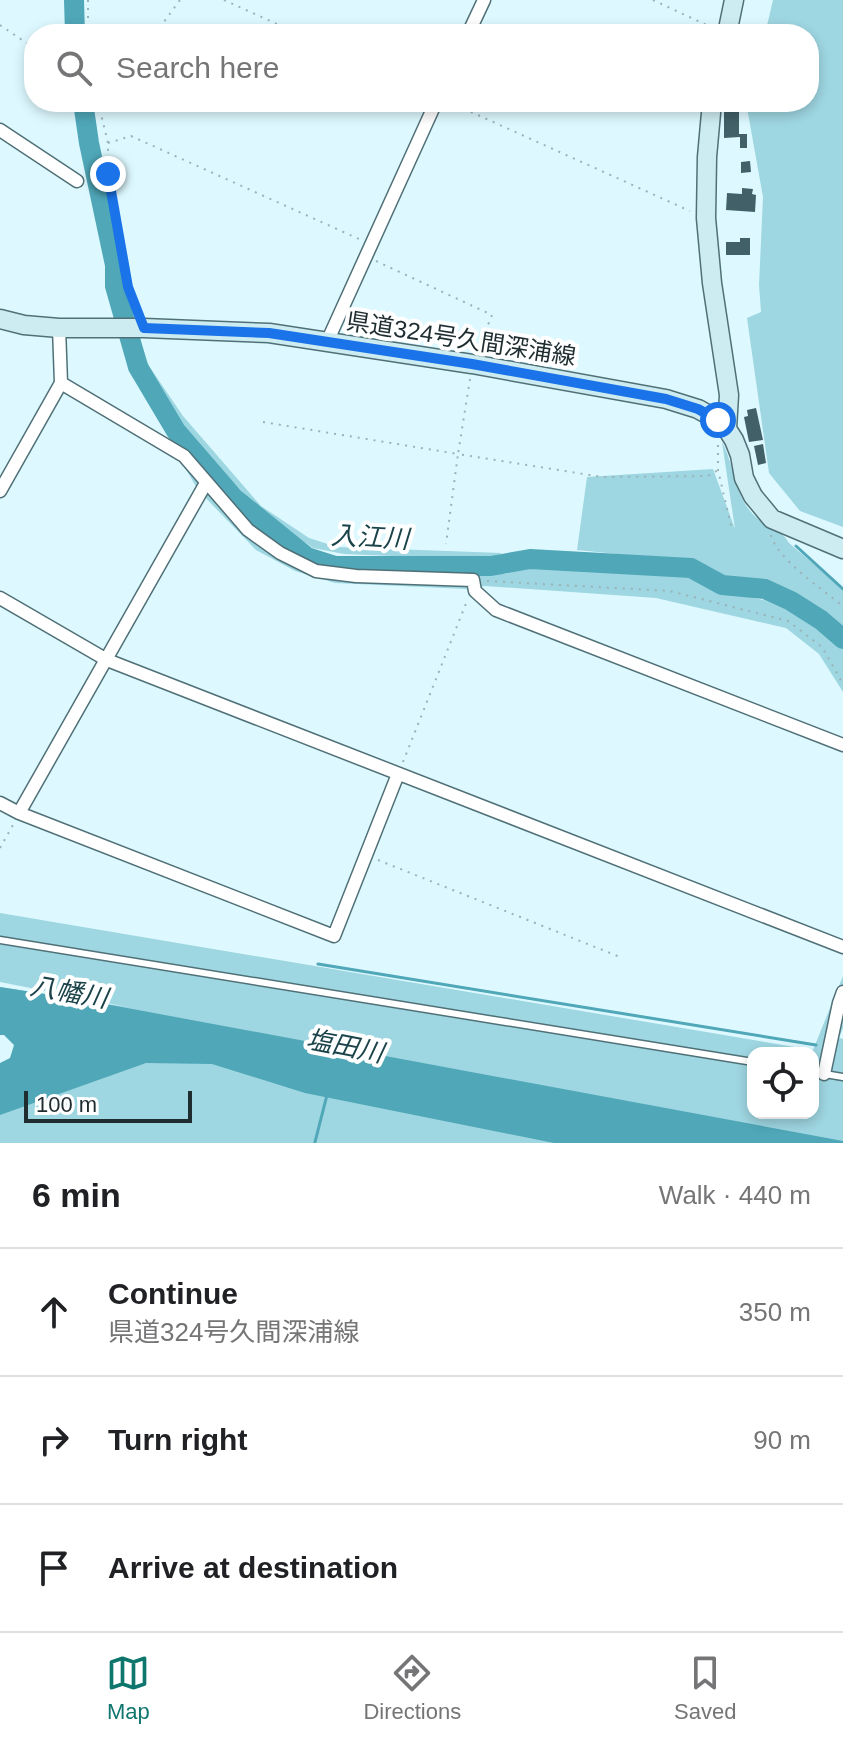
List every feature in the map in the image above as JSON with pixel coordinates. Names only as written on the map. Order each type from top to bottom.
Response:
[{"type":"main road","points":[[729,24],[734,0]]},
{"type":"main road","points":[[711,112],[706,218],[712,283],[729,395],[722,437],[737,447],[744,478],[753,496],[772,519],[843,549]]},
{"type":"main road","name":"県道324号久間深浦線","points":[[0,319],[59,328],[269,333],[472,364],[666,399],[698,409],[718,420],[722,437]]},
{"type":"street","points":[[473,24],[484,0]]},
{"type":"street","points":[[327,342],[431,112]]},
{"type":"street","points":[[0,130],[77,181]]},
{"type":"street","points":[[0,491],[61,383],[59,328]]},
{"type":"street","points":[[61,383],[184,456],[248,530],[280,553],[316,571],[356,576],[473,580],[475,591],[496,610],[843,745]]},
{"type":"street","points":[[19,813],[206,483]]},
{"type":"street","points":[[0,598],[107,660],[843,947]]},
{"type":"street","points":[[0,803],[334,936],[398,774]]},
{"type":"street","points":[[819,1073],[843,992]]},
{"type":"lane","points":[[0,940],[747,1061]]},
{"type":"lane","points":[[819,1073],[843,1077]]},
{"type":"path","points":[[88,0],[88,24]]},
{"type":"path","points":[[162,24],[180,0]]},
{"type":"path","points":[[224,0],[277,24]]},
{"type":"path","points":[[653,0],[705,24]]},
{"type":"path","points":[[0,25],[24,41]]},
{"type":"path","points":[[100,112],[108,143],[108,174],[128,287],[144,328]]},
{"type":"path","points":[[471,112],[706,218]]},
{"type":"path","points":[[108,143],[131,136],[492,315],[472,364],[446,544]]},
{"type":"path","points":[[263,422],[602,477],[708,476],[718,470]]},
{"type":"path","points":[[722,437],[718,470],[732,530]]},
{"type":"path","points":[[772,519],[773,545],[843,606]]},
{"type":"path","points":[[473,580],[670,591],[788,621],[822,647],[843,684]]},
{"type":"path","points":[[398,774],[467,600]]},
{"type":"path","points":[[0,848],[19,813]]},
{"type":"path","points":[[365,856],[620,957]]},
{"type":"shaded area","points":[[773,0],[843,0],[843,527],[800,511],[769,473],[747,318],[761,312],[759,285],[763,197],[748,112],[819,112],[819,24],[767,24]]},
{"type":"shaded area","points":[[139,336],[149,366],[183,416],[261,506],[309,538],[337,547],[502,553],[487,560],[344,554],[313,548],[260,511],[183,428],[142,366]]},
{"type":"shaded area","points":[[722,442],[741,496],[751,512],[781,533],[843,589],[843,634],[788,589],[742,583],[700,565],[577,550],[587,477],[713,469],[735,529]]},
{"type":"shaded area","points":[[180,448],[249,522],[305,559],[334,568],[506,574],[534,563],[650,568],[700,576],[717,591],[764,600],[797,614],[843,647],[843,692],[819,654],[786,628],[656,598],[485,586],[466,589],[335,583],[295,571],[256,550],[198,490],[180,459]]},
{"type":"shaded area","points":[[0,913],[795,1047],[747,1047],[747,1119],[819,1119],[819,1047],[814,1047],[843,976],[843,1028],[839,1038],[843,1039],[843,1143],[0,999],[0,987],[127,1007],[0,982]]},
{"type":"shaded area","points":[[0,987],[84,1000],[843,1143],[554,1143],[305,1093],[212,1064],[146,1063],[0,1115],[0,1063],[10,1058],[14,1045],[0,1035]]},
{"type":"shaded area","points":[[136,1038],[667,1143],[0,1143],[0,1102]]},
{"type":"building","points":[[724,112],[739,112],[739,134],[747,134],[747,148],[740,148],[740,137],[724,138]]},
{"type":"building","points":[[750,161],[751,172],[741,173],[741,162]]},
{"type":"building","points":[[742,188],[753,189],[752,194],[756,195],[755,212],[726,210],[727,193],[742,194]]},
{"type":"building","points":[[740,238],[750,238],[750,255],[726,255],[726,242],[740,242]]},
{"type":"building","points":[[756,408],[763,440],[749,442],[744,417],[748,416],[747,410]]},
{"type":"building","points":[[763,444],[766,463],[758,465],[754,446]]},
{"type":"waterway","name":"入江川","points":[[74,0],[75,24]]},
{"type":"waterway","name":"入江川","points":[[84,112],[115,265],[115,286],[138,367],[176,431],[234,498],[307,557],[335,566],[491,566],[530,559],[691,568],[722,585],[765,589],[791,601],[843,639]]},
{"type":"waterway","points":[[796,546],[843,589]]},
{"type":"waterway","points":[[318,964],[816,1045]]},
{"type":"waterway","points":[[315,1142],[327,1095]]},
{"type":"route","points":[[108,174],[128,287],[144,328],[269,333],[472,364],[666,399],[698,409],[718,420]]},
{"type":"water label","name":"八幡川","points":[[69,992]]},
{"type":"water label","name":"塩田川","points":[[345,1046]]}]
